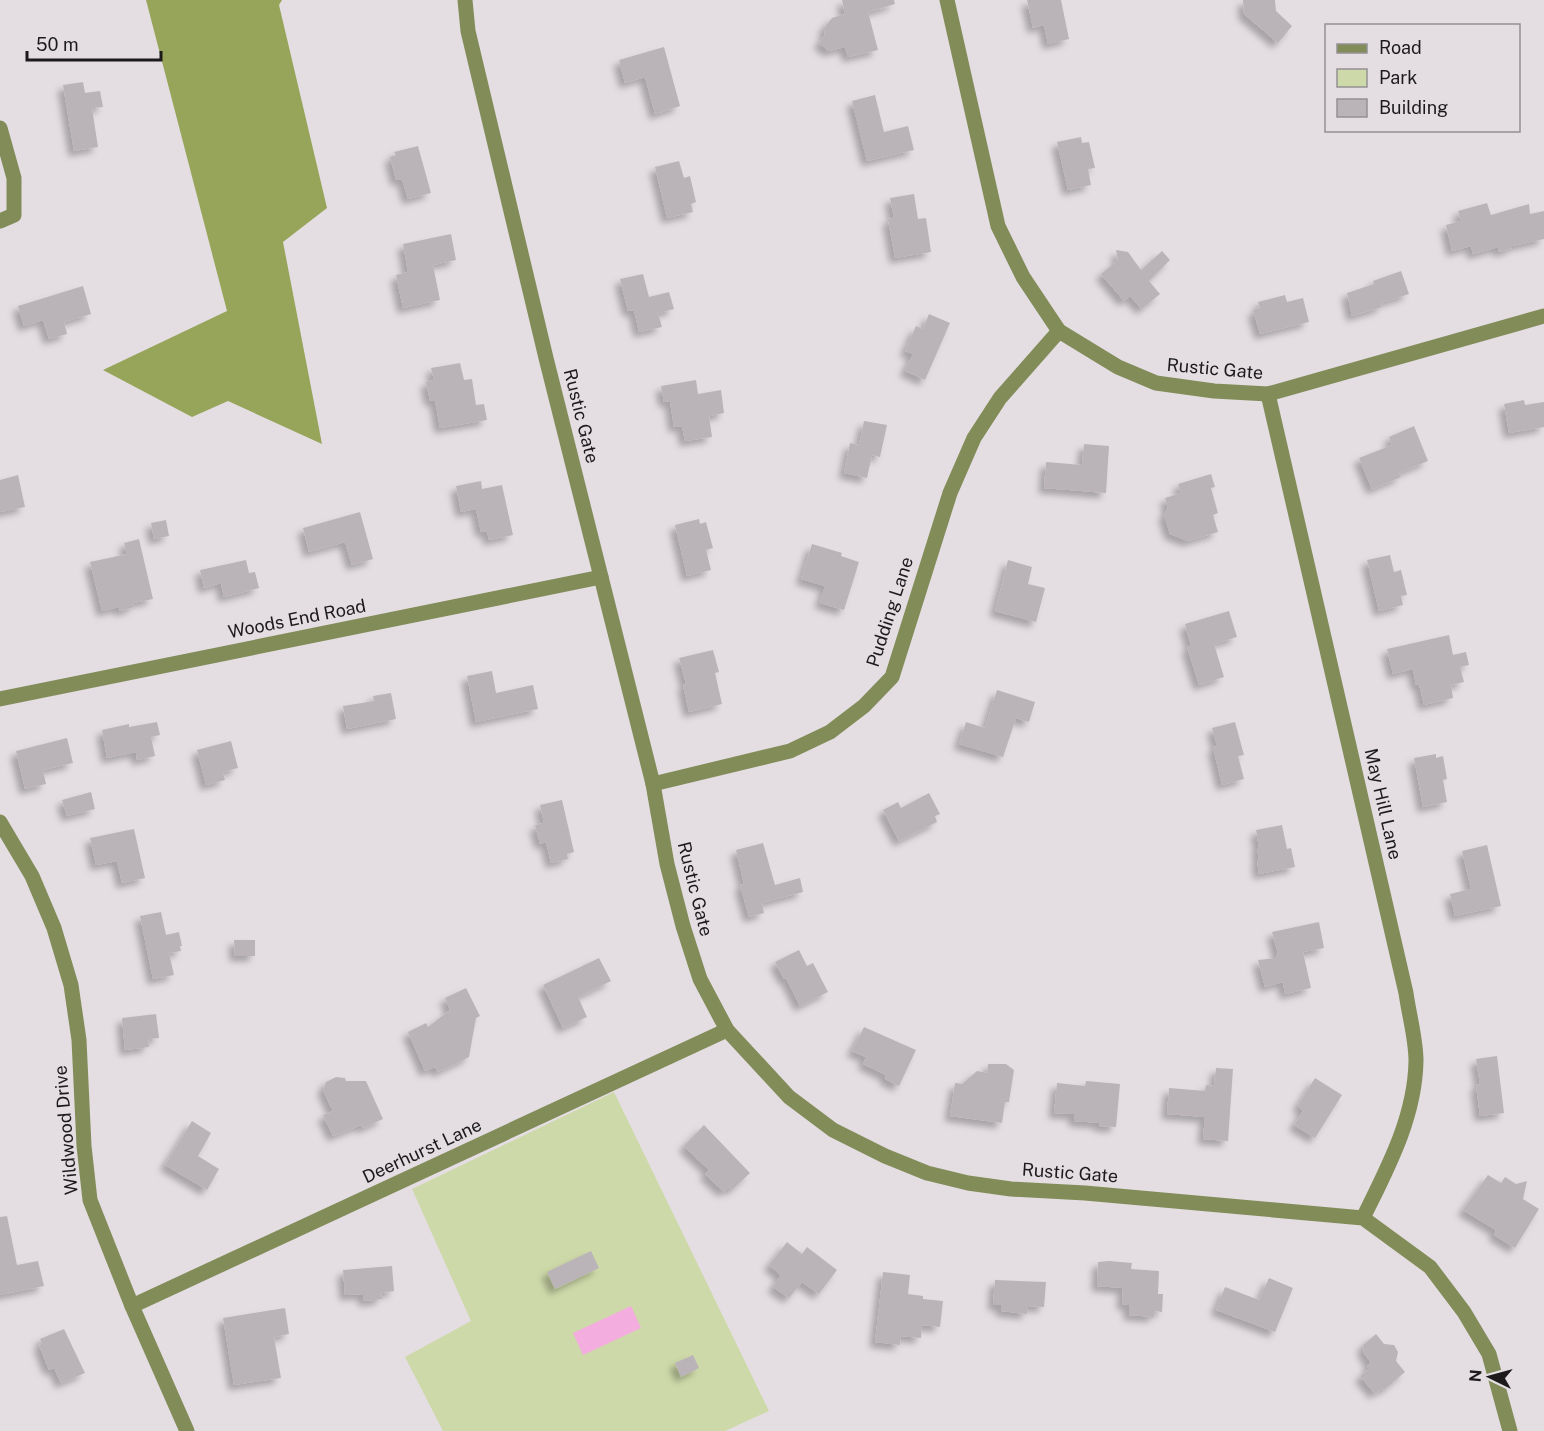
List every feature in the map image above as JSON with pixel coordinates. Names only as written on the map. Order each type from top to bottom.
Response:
[{"type":"street","name":"Rustic Gate","points":[[465,0],[468,30],[653,784],[667,864],[700,979],[727,1030],[789,1097],[834,1130],[927,1173],[968,1184],[1011,1189],[1085,1193],[1363,1218]]},
{"type":"street","name":"Rustic Gate","points":[[947,0],[998,226],[1023,277],[1059,331],[1118,367],[1156,383],[1214,391],[1268,394],[1544,316]]},
{"type":"street","points":[[0,128],[14,178],[14,215],[0,221]]},
{"type":"street","name":"Pudding Lane","points":[[653,784],[790,751],[830,732],[864,706],[892,677],[950,493],[974,438],[1000,398],[1059,331]]},
{"type":"street","name":"May Hill Lane","points":[[1268,394],[1406,993],[1416,1061],[1408,1114],[1392,1160],[1363,1218]]},
{"type":"street","name":"Woods End Road","points":[[0,699],[601,577]]},
{"type":"street","name":"Wildwood Drive","points":[[0,822],[32,876],[54,928],[71,985],[79,1040],[83,1136],[90,1200],[132,1306],[188,1431]]},
{"type":"street","name":"Deerhurst Lane","points":[[132,1306],[727,1030]]},
{"type":"street","points":[[1363,1218],[1430,1267],[1464,1312],[1489,1354],[1510,1431]]},
{"type":"green space","points":[[146,0],[282,0],[279,5],[327,208],[283,242],[322,444],[228,401],[192,417],[103,370],[227,311]]},
{"type":"green space","points":[[614,1092],[769,1411],[725,1431],[443,1431],[405,1357],[471,1321],[412,1189]]},
{"type":"shaded area","points":[[631,1306],[641,1328],[583,1355],[573,1333]]},
{"type":"building","points":[[842,0],[894,0],[895,4],[868,12],[878,50],[848,57],[845,47],[829,51],[819,43],[825,35],[824,28],[832,18],[845,14]]},
{"type":"building","points":[[1027,0],[1061,0],[1069,39],[1048,44],[1044,25],[1033,28]]},
{"type":"building","points":[[1243,0],[1275,0],[1276,11],[1292,26],[1278,43],[1244,14]]},
{"type":"building","points":[[664,47],[680,106],[655,114],[645,77],[625,83],[619,60]]},
{"type":"building","points":[[83,82],[85,93],[100,91],[103,107],[92,108],[98,147],[74,151],[63,85]]},
{"type":"building","points":[[875,95],[884,132],[908,126],[914,150],[867,161],[852,101]]},
{"type":"building","points":[[1081,137],[1082,143],[1089,142],[1095,168],[1088,169],[1091,185],[1068,190],[1057,142]]},
{"type":"building","points":[[418,146],[431,193],[408,199],[402,179],[396,180],[390,157],[396,155],[394,152]]},
{"type":"building","points":[[679,161],[684,178],[690,176],[696,202],[691,204],[693,212],[667,218],[655,167]]},
{"type":"building","points":[[914,194],[918,219],[926,218],[931,252],[895,258],[888,219],[894,218],[890,198]]},
{"type":"building","points":[[1487,203],[1491,215],[1529,204],[1530,214],[1544,211],[1544,239],[1512,246],[1512,248],[1499,252],[1498,247],[1473,254],[1471,246],[1452,251],[1446,225],[1461,221],[1458,211]]},
{"type":"building","points":[[451,234],[456,260],[433,265],[440,300],[403,308],[396,275],[408,272],[403,244]]},
{"type":"building","points":[[1116,250],[1128,252],[1141,270],[1162,251],[1170,260],[1149,281],[1160,294],[1142,309],[1130,296],[1124,301],[1101,274],[1118,260]]},
{"type":"building","points":[[1401,271],[1409,294],[1381,303],[1382,307],[1352,316],[1347,293],[1374,284],[1373,281]]},
{"type":"building","points":[[643,274],[649,297],[669,292],[674,309],[658,313],[662,327],[639,332],[634,310],[628,311],[620,279]]},
{"type":"building","points":[[83,286],[91,314],[64,322],[67,334],[49,339],[43,320],[24,326],[18,306]]},
{"type":"building","points":[[1285,295],[1287,302],[1303,298],[1309,322],[1260,334],[1253,310],[1260,308],[1258,302]]},
{"type":"building","points":[[929,314],[950,323],[925,380],[905,371],[913,354],[905,351],[916,326],[923,329]]},
{"type":"building","points":[[460,363],[464,380],[472,379],[476,405],[484,404],[487,420],[440,428],[435,400],[430,401],[426,382],[434,380],[431,368]]},
{"type":"building","points":[[696,380],[698,394],[721,390],[724,413],[709,416],[712,437],[685,441],[682,426],[674,427],[670,401],[664,402],[661,386]]},
{"type":"building","points":[[1524,400],[1525,405],[1544,402],[1544,427],[1509,433],[1504,404]]},
{"type":"building","points":[[864,421],[887,425],[880,457],[872,455],[867,478],[844,473],[850,443],[859,445]]},
{"type":"building","points":[[1414,426],[1428,461],[1399,473],[1401,477],[1372,489],[1359,458],[1392,445],[1389,437]]},
{"type":"building","points":[[1084,444],[1109,446],[1106,493],[1044,488],[1046,462],[1082,465]]},
{"type":"building","points":[[1211,474],[1215,487],[1211,488],[1218,513],[1213,515],[1218,532],[1188,541],[1170,534],[1164,515],[1168,508],[1165,498],[1181,493],[1178,484]]},
{"type":"building","points":[[18,475],[25,507],[0,512],[0,480]]},
{"type":"building","points":[[481,481],[482,489],[502,485],[513,535],[489,540],[487,531],[481,532],[476,509],[461,512],[456,486]]},
{"type":"building","points":[[360,512],[373,559],[352,565],[345,542],[309,552],[303,528]]},
{"type":"building","points":[[699,519],[700,524],[706,522],[713,548],[706,550],[711,570],[687,576],[675,525]]},
{"type":"building","points":[[166,520],[169,536],[154,539],[151,523]]},
{"type":"building","points":[[139,539],[153,599],[133,603],[134,607],[120,611],[119,607],[102,611],[90,562],[127,554],[124,543]]},
{"type":"building","points":[[812,544],[842,553],[841,556],[859,562],[844,610],[820,603],[825,586],[801,579]]},
{"type":"building","points":[[1390,555],[1394,572],[1401,570],[1407,595],[1401,596],[1403,605],[1379,611],[1367,560]]},
{"type":"building","points":[[246,560],[249,573],[255,572],[259,588],[224,597],[221,583],[204,588],[200,570]]},
{"type":"building","points":[[1008,560],[1032,567],[1028,584],[1045,588],[1036,622],[995,611]]},
{"type":"building","points":[[1229,611],[1237,637],[1214,644],[1224,677],[1199,685],[1187,647],[1191,646],[1185,624]]},
{"type":"building","points":[[1449,635],[1453,655],[1466,652],[1469,665],[1460,667],[1464,682],[1451,685],[1453,698],[1424,705],[1419,684],[1416,685],[1413,669],[1393,674],[1387,649]]},
{"type":"building","points":[[713,650],[719,672],[715,673],[722,704],[689,712],[683,685],[686,684],[679,658]]},
{"type":"building","points":[[492,671],[496,693],[533,685],[538,709],[476,722],[467,676]]},
{"type":"building","points":[[997,690],[1035,702],[1029,722],[1016,718],[1003,757],[959,744],[966,722],[985,728]]},
{"type":"building","points":[[391,693],[396,719],[347,729],[343,706],[374,701],[373,696]]},
{"type":"building","points":[[157,722],[160,735],[151,737],[155,756],[137,760],[136,752],[107,758],[102,730],[129,724],[129,727]]},
{"type":"building","points":[[1235,722],[1244,755],[1238,756],[1244,779],[1222,785],[1213,747],[1217,746],[1212,728]]},
{"type":"building","points":[[67,738],[73,763],[43,770],[46,784],[25,789],[16,751]]},
{"type":"building","points":[[231,741],[238,768],[223,772],[225,780],[206,785],[197,750]]},
{"type":"building","points":[[1436,754],[1436,758],[1443,756],[1447,779],[1443,780],[1447,802],[1423,807],[1414,758]]},
{"type":"building","points":[[91,792],[95,809],[67,816],[62,800]]},
{"type":"building","points":[[929,793],[940,814],[935,816],[937,822],[899,841],[883,810],[898,802],[901,808]]},
{"type":"building","points":[[562,800],[574,852],[567,854],[568,859],[551,863],[546,842],[540,844],[535,825],[544,823],[540,805]]},
{"type":"building","points":[[1282,825],[1287,849],[1291,848],[1295,867],[1259,874],[1256,830]]},
{"type":"building","points":[[134,829],[145,878],[122,883],[117,861],[96,865],[90,838]]},
{"type":"building","points":[[763,843],[775,885],[800,878],[803,892],[762,903],[764,913],[749,917],[740,885],[744,884],[736,850]]},
{"type":"building","points":[[1487,845],[1501,906],[1455,916],[1450,894],[1471,889],[1462,851]]},
{"type":"building","points":[[161,912],[166,935],[179,932],[182,946],[180,946],[181,951],[169,953],[174,975],[153,979],[140,916]]},
{"type":"building","points":[[1319,922],[1324,948],[1303,952],[1311,988],[1285,994],[1283,982],[1265,987],[1258,960],[1277,958],[1272,932]]},
{"type":"building","points":[[234,940],[255,940],[255,956],[235,956]]},
{"type":"building","points":[[799,950],[807,966],[813,963],[828,992],[800,1006],[775,962]]},
{"type":"building","points":[[599,958],[611,981],[578,997],[587,1017],[563,1028],[543,985]]},
{"type":"building","points":[[466,988],[480,1016],[476,1018],[469,1057],[438,1072],[435,1067],[425,1071],[408,1032],[426,1023],[428,1027],[450,1010],[445,998]]},
{"type":"building","points":[[156,1014],[159,1038],[148,1039],[149,1047],[125,1050],[122,1018]]},
{"type":"building","points":[[864,1027],[916,1050],[899,1086],[885,1079],[886,1075],[863,1064],[866,1057],[852,1051]]},
{"type":"building","points":[[1497,1056],[1504,1113],[1480,1116],[1476,1085],[1480,1084],[1476,1059]]},
{"type":"building","points":[[988,1064],[1006,1064],[1014,1070],[1009,1102],[1005,1102],[1002,1123],[950,1116],[955,1083],[962,1084],[977,1071],[987,1073]]},
{"type":"building","points":[[1216,1068],[1233,1069],[1228,1141],[1203,1139],[1205,1117],[1167,1114],[1169,1088],[1205,1091],[1206,1085],[1214,1086]]},
{"type":"building","points":[[336,1077],[345,1078],[346,1081],[366,1081],[383,1119],[363,1128],[361,1125],[333,1136],[323,1115],[333,1111],[323,1090],[326,1082]]},
{"type":"building","points":[[1315,1078],[1342,1095],[1315,1138],[1294,1125],[1303,1111],[1298,1105]]},
{"type":"building","points":[[1086,1081],[1120,1084],[1116,1127],[1074,1121],[1074,1114],[1054,1113],[1057,1083],[1085,1086]]},
{"type":"building","points":[[192,1121],[211,1133],[198,1156],[219,1169],[207,1190],[165,1165]]},
{"type":"building","points":[[704,1125],[750,1173],[732,1190],[729,1187],[724,1192],[705,1174],[709,1170],[684,1146]]},
{"type":"building","points":[[1488,1175],[1501,1183],[1505,1177],[1516,1184],[1527,1181],[1523,1199],[1539,1209],[1515,1248],[1494,1235],[1496,1230],[1463,1210]]},
{"type":"building","points":[[7,1216],[17,1265],[38,1261],[44,1286],[0,1295],[0,1217]]},
{"type":"building","points":[[787,1242],[802,1254],[807,1247],[837,1270],[819,1294],[802,1282],[789,1298],[773,1287],[781,1275],[769,1265]]},
{"type":"building","points":[[591,1251],[599,1268],[555,1289],[547,1272]]},
{"type":"building","points":[[1098,1262],[1132,1263],[1131,1269],[1159,1271],[1158,1294],[1163,1294],[1162,1312],[1155,1311],[1154,1317],[1129,1315],[1129,1305],[1122,1304],[1123,1288],[1097,1286]]},
{"type":"building","points":[[392,1266],[394,1291],[381,1293],[382,1299],[364,1301],[363,1294],[345,1295],[343,1270]]},
{"type":"building","points":[[883,1272],[910,1275],[908,1294],[923,1296],[923,1299],[943,1301],[940,1327],[922,1325],[921,1338],[901,1336],[900,1345],[875,1342]]},
{"type":"building","points":[[1269,1278],[1293,1288],[1275,1332],[1216,1310],[1225,1287],[1259,1300]]},
{"type":"building","points":[[995,1280],[1046,1282],[1044,1307],[1028,1306],[1027,1314],[1001,1311],[1001,1305],[993,1305]]},
{"type":"building","points":[[285,1308],[289,1334],[274,1337],[281,1378],[234,1385],[223,1318]]},
{"type":"building","points":[[64,1329],[85,1373],[61,1383],[54,1368],[49,1370],[39,1345],[42,1344],[40,1339]]},
{"type":"building","points":[[1376,1334],[1384,1344],[1394,1345],[1398,1352],[1396,1361],[1405,1372],[1384,1390],[1382,1388],[1375,1394],[1360,1376],[1369,1369],[1367,1366],[1371,1363],[1364,1353],[1363,1345]]},
{"type":"building","points":[[693,1355],[699,1368],[681,1377],[675,1363]]}]
